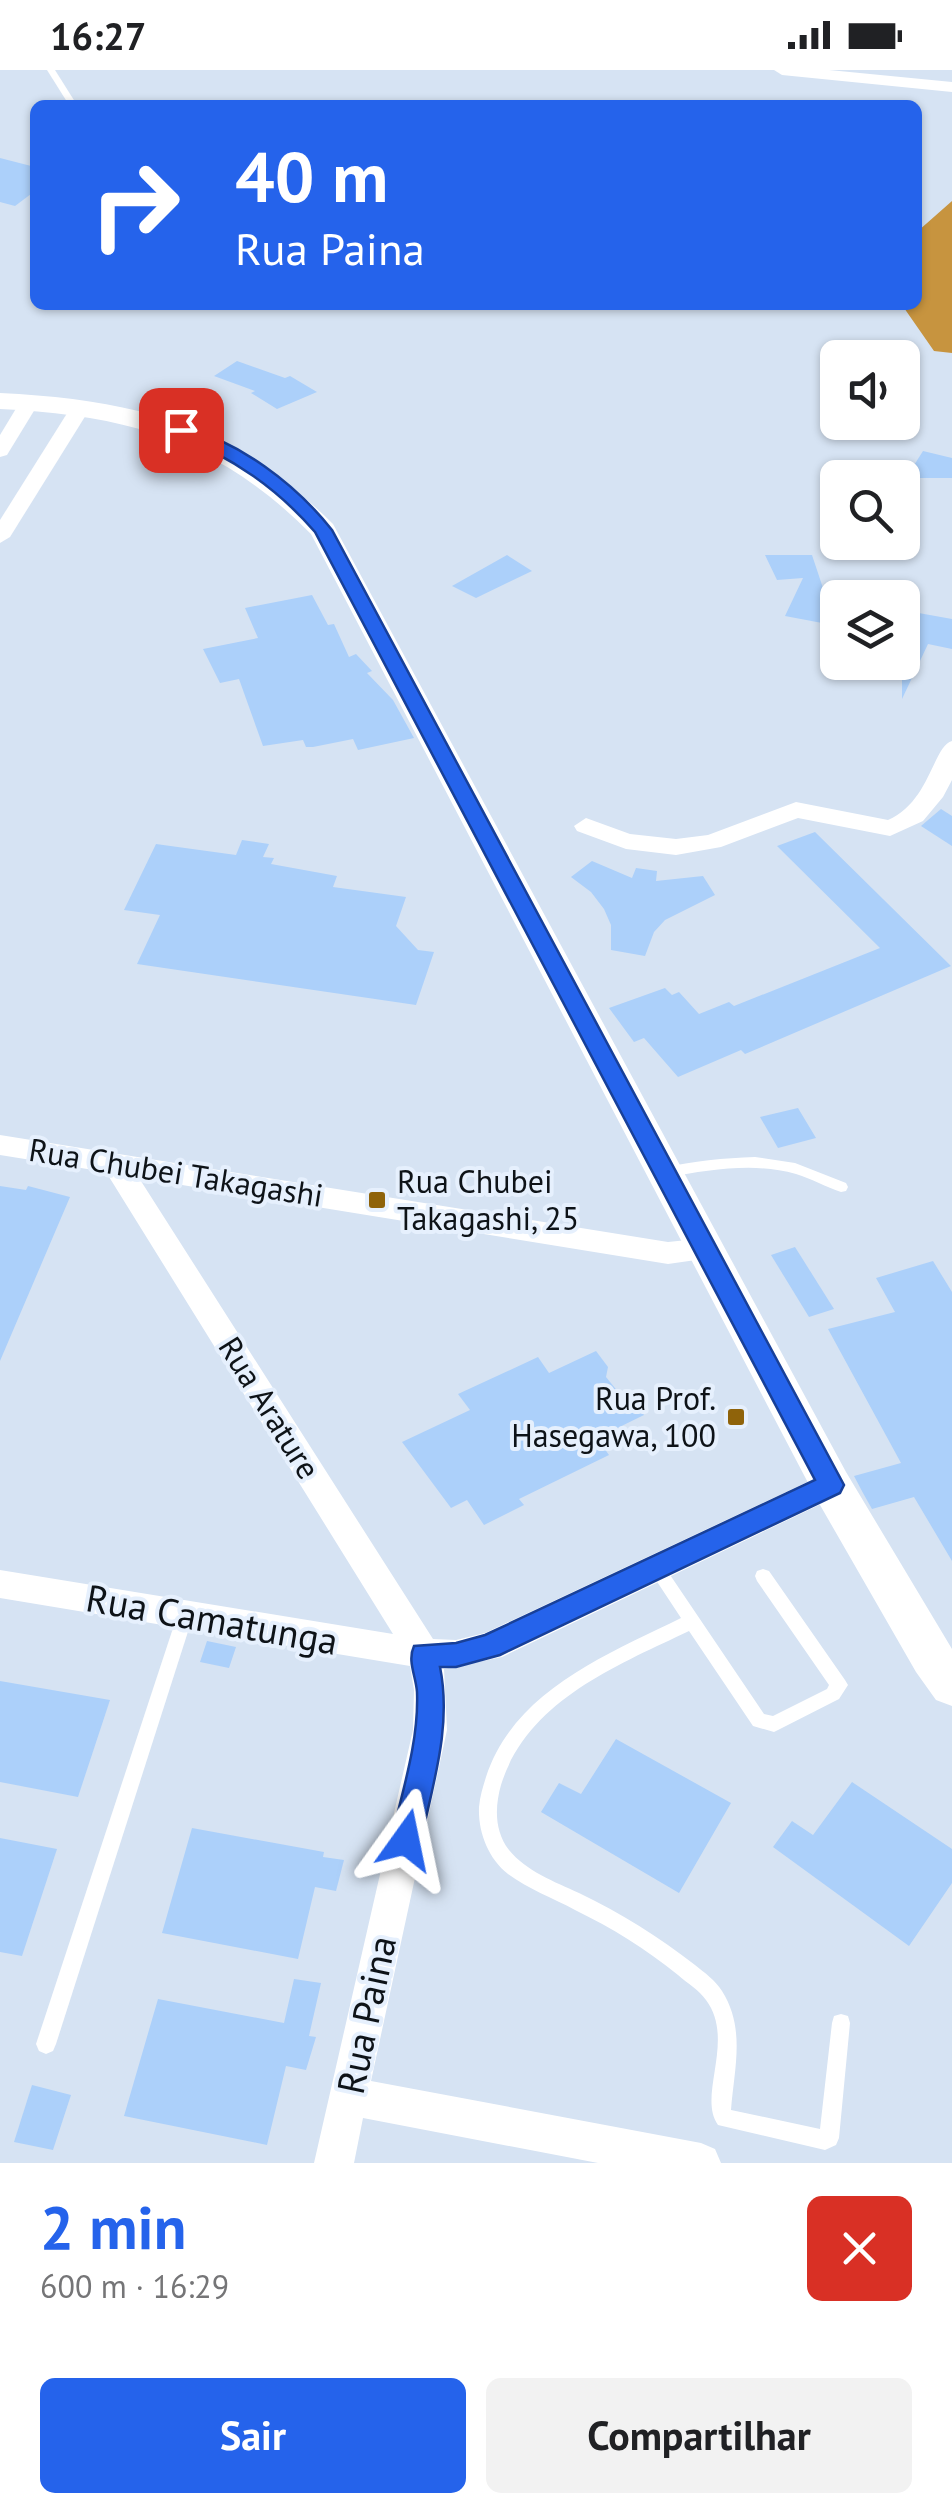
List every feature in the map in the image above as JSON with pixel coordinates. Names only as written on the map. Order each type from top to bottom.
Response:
[{"type":"street","points":[[782,70],[952,87]]},
{"type":"street","points":[[0,451],[15,401],[81,407],[181,430],[222,448],[293,496],[323,530],[831,1485],[952,1686]]},
{"type":"street","points":[[0,537],[81,407]]},
{"type":"street","points":[[586,826],[653,847],[712,842],[796,810],[890,828],[927,804],[942,781],[952,748]]},
{"type":"street","name":"Rua Chubei Takagashi","points":[[0,1144],[668,1253],[707,1250]]},
{"type":"street","name":"Rua Arature","points":[[114,1162],[424,1654]]},
{"type":"street","points":[[424,1654],[456,1655],[490,1646],[831,1485]]},
{"type":"street","name":"Rua Camatunga","points":[[0,1584],[424,1654]]},
{"type":"street","name":"Rua Paina","points":[[334,2163],[430,1730],[431,1690],[424,1654]]},
{"type":"street","points":[[349,2096],[700,2163]]},
{"type":"lane","points":[[51,70],[70,100]]},
{"type":"lane","points":[[667,1172],[763,1160],[841,1187]]},
{"type":"lane","points":[[656,1568],[764,1724],[774,1724],[833,1694],[838,1680],[763,1576]]},
{"type":"lane","points":[[46,2044],[186,1616]]},
{"type":"lane","points":[[692,1621],[561,1692],[511,1737],[494,1772],[487,1806],[490,1832],[510,1864],[626,1926],[712,1992],[727,2028],[729,2062],[721,2106],[725,2118],[829,2138],[841,2023]]},
{"type":"shaded area","points":[[952,201],[952,353],[934,351],[905,310],[922,310],[922,227]]},
{"type":"building","points":[[0,158],[30,166],[30,195],[15,206],[0,202]]},
{"type":"building","points":[[237,361],[285,378],[290,376],[317,392],[277,409],[251,393],[255,391],[214,376]]},
{"type":"building","points":[[923,451],[952,458],[952,478],[920,478],[917,460]]},
{"type":"building","points":[[507,555],[532,571],[476,598],[452,586]]},
{"type":"building","points":[[765,555],[812,555],[820,580],[820,623],[785,616],[803,578],[777,580]]},
{"type":"building","points":[[312,595],[328,625],[334,624],[349,657],[356,654],[372,671],[367,673],[393,700],[414,738],[358,750],[353,739],[313,747],[306,747],[303,740],[263,746],[239,679],[220,683],[203,649],[258,638],[245,608]]},
{"type":"building","points":[[920,613],[952,619],[952,649],[928,644],[920,661]]},
{"type":"building","points":[[902,680],[911,680],[902,699]]},
{"type":"building","points":[[941,809],[952,816],[952,846],[921,826]]},
{"type":"building","points":[[815,832],[951,966],[745,1054],[741,1050],[678,1077],[644,1038],[634,1042],[609,1008],[665,988],[672,995],[679,992],[699,1014],[729,1002],[734,1006],[880,948],[777,846]]},
{"type":"building","points":[[242,840],[269,844],[263,857],[274,858],[271,864],[337,876],[333,887],[406,897],[396,926],[418,950],[434,952],[416,1005],[137,964],[160,915],[124,910],[156,844],[236,855]]},
{"type":"building","points":[[592,861],[632,878],[636,868],[657,871],[656,881],[703,876],[715,895],[665,920],[654,932],[645,956],[611,950],[611,925],[604,909],[591,892],[571,877]]},
{"type":"building","points":[[798,1108],[816,1138],[778,1148],[760,1117]]},
{"type":"building","points":[[0,1186],[26,1190],[28,1186],[70,1197],[0,1361]]},
{"type":"building","points":[[795,1247],[834,1309],[809,1317],[771,1255]]},
{"type":"building","points":[[933,1261],[952,1292],[952,1561],[914,1497],[872,1509],[863,1493],[854,1476],[901,1463],[828,1329],[895,1312],[876,1278]]},
{"type":"building","points":[[596,1351],[608,1367],[606,1377],[644,1415],[597,1438],[609,1455],[519,1499],[524,1505],[484,1525],[467,1500],[451,1508],[402,1442],[470,1410],[458,1394],[538,1357],[549,1373]]},
{"type":"building","points":[[207,1641],[236,1647],[229,1668],[200,1662]]},
{"type":"building","points":[[0,1681],[110,1700],[78,1797],[0,1782]]},
{"type":"building","points":[[616,1739],[731,1803],[679,1893],[541,1812],[559,1783],[581,1794]]},
{"type":"building","points":[[852,1782],[952,1849],[952,1883],[909,1946],[773,1847],[792,1821],[813,1835]]},
{"type":"building","points":[[192,1828],[324,1852],[323,1857],[344,1860],[336,1891],[315,1887],[298,1959],[162,1933]]},
{"type":"building","points":[[0,1838],[57,1849],[22,1956],[0,1952]]},
{"type":"building","points":[[294,1979],[321,1983],[309,2036],[316,2037],[306,2070],[286,2066],[267,2145],[124,2116],[158,1999],[284,2023]]},
{"type":"building","points":[[32,2085],[71,2095],[53,2150],[14,2142]]},
{"type":"place","name":"Rua Chubei Takagashi, 25","points":[[377,1200]]},
{"type":"place","name":"Rua Prof. Hasegawa, 100","points":[[736,1417]]},
{"type":"route","points":[[181,430],[222,448],[267,476],[293,496],[323,530],[831,1485],[490,1646],[456,1655],[424,1654],[431,1690],[430,1730],[406,1840]]}]
